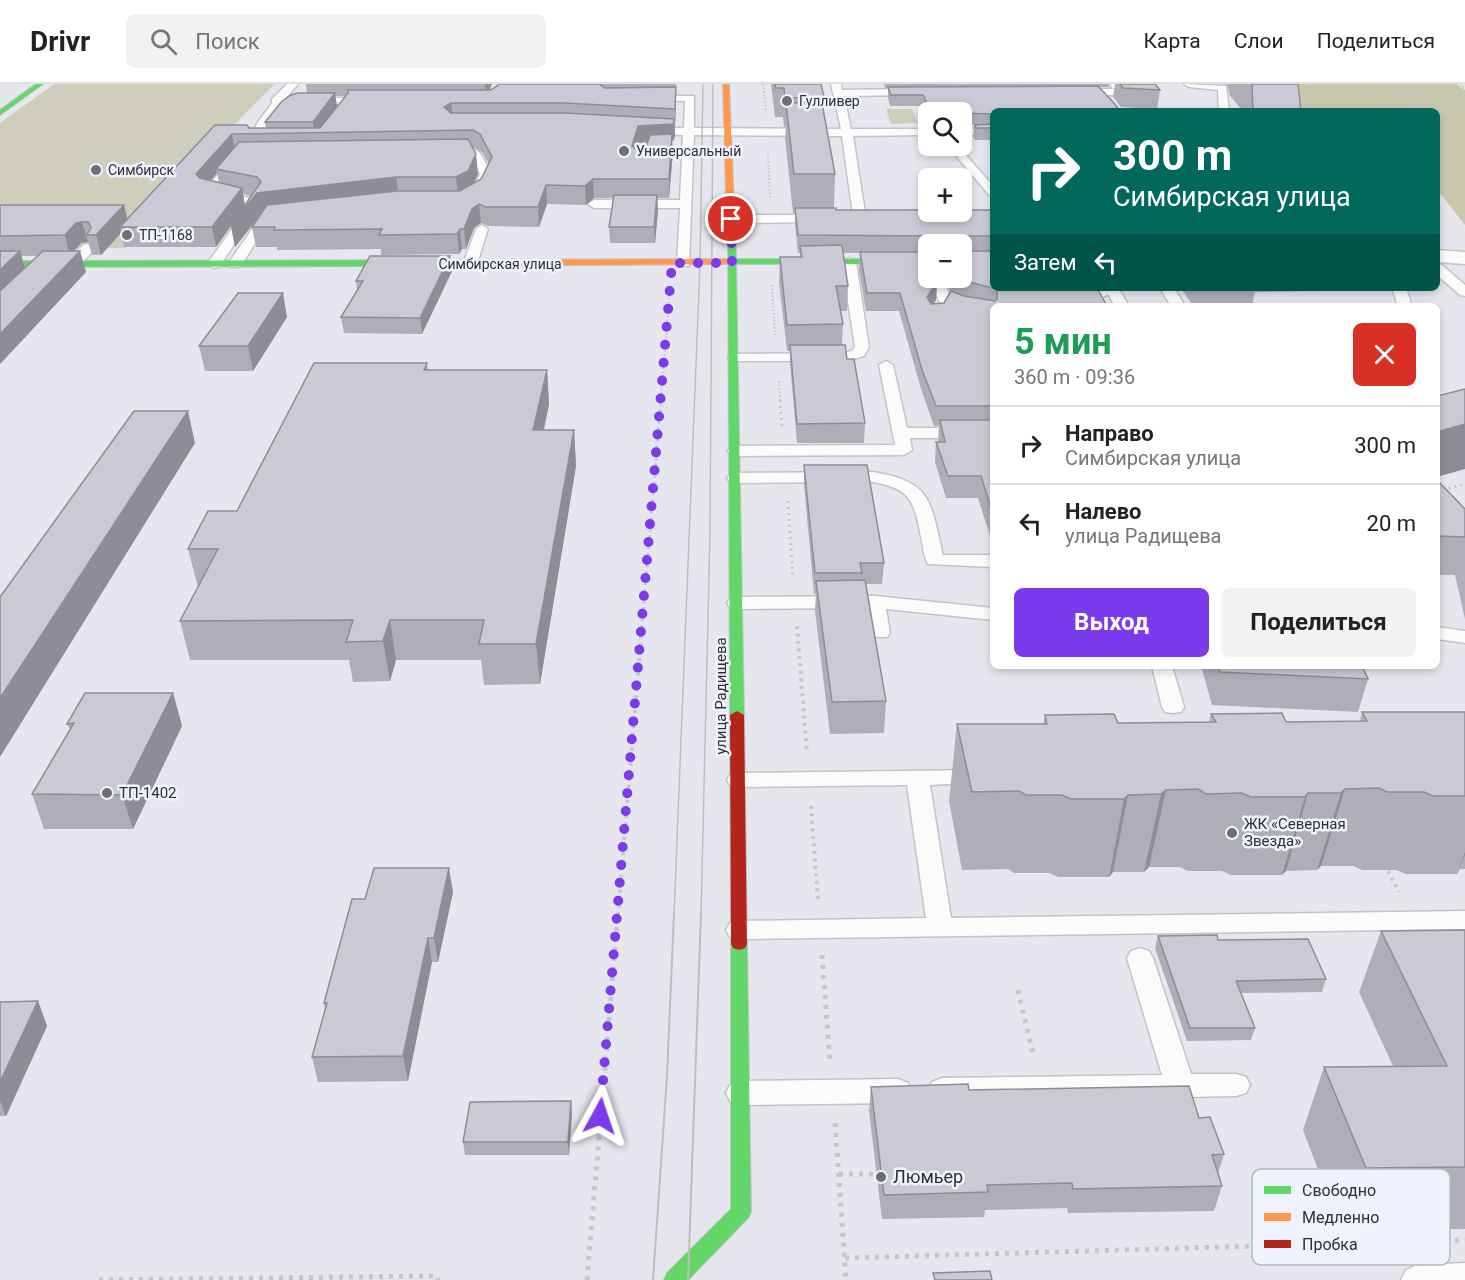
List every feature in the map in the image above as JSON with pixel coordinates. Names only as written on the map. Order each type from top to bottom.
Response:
[{"type":"street","points":[[0,113],[6,104],[40,84]]},
{"type":"street","name":"улица Радищева","points":[[674,1280],[741,1212],[735,358],[726,84]]},
{"type":"street","points":[[1440,256],[1465,258]]},
{"type":"street","name":"Симбирская улица","points":[[0,264],[918,261]]},
{"type":"lane","points":[[287,141],[256,141],[256,129],[269,115],[276,101],[293,84]]},
{"type":"lane","points":[[1065,92],[1104,96],[1120,92],[1115,84]]},
{"type":"lane","points":[[1189,84],[1223,88],[1224,108]]},
{"type":"lane","points":[[731,219],[866,219],[837,88],[931,92]]},
{"type":"lane","points":[[908,92],[913,105]]},
{"type":"lane","points":[[642,98],[690,98],[689,132],[682,146],[686,204],[678,263]]},
{"type":"lane","points":[[276,101],[379,101]]},
{"type":"lane","points":[[634,130],[728,133],[918,132]]},
{"type":"lane","points":[[972,132],[990,131]]},
{"type":"lane","points":[[433,153],[475,153],[486,174],[477,195],[461,204]]},
{"type":"lane","points":[[214,264],[256,203],[208,193],[239,156],[251,156]]},
{"type":"lane","points":[[961,156],[990,190]]},
{"type":"lane","points":[[974,171],[990,171]]},
{"type":"lane","points":[[594,204],[686,204]]},
{"type":"lane","points":[[235,264],[265,219],[287,216]]},
{"type":"lane","points":[[470,264],[482,229]]},
{"type":"lane","points":[[73,264],[87,248]]},
{"type":"lane","points":[[735,358],[847,357],[859,353],[862,347],[849,262]]},
{"type":"lane","points":[[32,277],[46,264]]},
{"type":"lane","points":[[1440,271],[1465,292]]},
{"type":"lane","points":[[939,288],[943,304],[990,312]]},
{"type":"lane","points":[[1068,291],[1083,303]]},
{"type":"lane","points":[[1086,303],[1104,291]]},
{"type":"lane","points":[[735,451],[904,450],[886,365]]},
{"type":"lane","points":[[901,433],[990,433]]},
{"type":"lane","points":[[736,478],[873,477],[896,481],[910,488],[922,503],[935,560],[990,561]]},
{"type":"lane","points":[[736,603],[875,602],[990,614]]},
{"type":"lane","points":[[875,602],[880,633]]},
{"type":"lane","points":[[1440,633],[1465,637]]},
{"type":"lane","points":[[1163,669],[1173,707]]},
{"type":"lane","points":[[738,780],[1000,777]]},
{"type":"lane","points":[[917,778],[940,927]]},
{"type":"lane","points":[[739,930],[1465,921]]},
{"type":"lane","points":[[1140,958],[1180,1086]]},
{"type":"lane","points":[[740,1093],[1236,1085]]},
{"type":"lane","points":[[1417,1280],[1465,1278]]},
{"type":"path","points":[[763,84],[768,133],[770,219]]},
{"type":"path","points":[[1355,84],[1383,108]]},
{"type":"path","points":[[1383,84],[1415,108]]},
{"type":"path","points":[[1399,96],[1396,90],[1410,84]]},
{"type":"path","points":[[1460,84],[1465,88]]},
{"type":"path","points":[[1405,85],[1436,108]]},
{"type":"path","points":[[1440,111],[1465,129]]},
{"type":"path","points":[[1440,127],[1465,147]]},
{"type":"path","points":[[1440,158],[1465,179]]},
{"type":"path","points":[[587,1280],[678,263]]},
{"type":"path","points":[[1440,491],[1465,484]]},
{"type":"path","points":[[1388,871],[1403,900]]},
{"type":"path","points":[[1018,990],[1041,1088]]},
{"type":"path","points":[[838,1174],[876,1174]]},
{"type":"path","points":[[1450,1240],[1465,1240]]},
{"type":"path","points":[[846,1280],[844,1258],[1252,1246]]},
{"type":"path","points":[[99,1280],[437,1276],[438,1280]]},
{"type":"green space","name":"Симбирск","points":[[54,84],[275,84],[217,142],[126,248],[0,248],[0,123]]},
{"type":"green space","points":[[886,109],[912,109],[918,123],[891,124]]},
{"type":"shaded area","points":[[1280,84],[1456,84],[1465,90],[1465,225],[1440,193],[1440,108],[1295,108]]},
{"type":"building","points":[[498,84],[599,84],[605,88],[676,87],[675,109],[565,103],[451,103],[444,107],[451,113],[565,113],[674,119],[673,124],[638,126],[632,146],[639,151],[645,150],[650,135],[672,134],[669,179],[593,179],[585,186],[546,185],[538,207],[486,207],[479,204],[472,209],[464,229],[460,229],[457,234],[379,235],[382,229],[274,230],[275,227],[252,227],[267,205],[397,191],[460,191],[481,179],[492,157],[480,134],[473,130],[232,134],[196,174],[200,178],[242,188],[212,227],[120,227],[215,125],[247,125],[249,128],[320,128],[348,90],[491,90]]},
{"type":"building","points":[[775,84],[821,84],[824,97],[785,98],[784,88],[775,88]]},
{"type":"building","points":[[1120,84],[1155,84],[1160,90],[1123,88]]},
{"type":"building","points":[[1252,84],[1298,84],[1301,108],[1253,108]]},
{"type":"building","points":[[1098,86],[1118,108],[990,108],[990,114],[972,113],[972,102],[926,102],[923,95],[891,95],[888,87]]},
{"type":"building","points":[[298,93],[335,93],[313,122],[265,122],[282,101]]},
{"type":"building","points":[[786,103],[822,103],[835,174],[794,174]]},
{"type":"building","points":[[990,124],[990,128],[976,128],[975,125]]},
{"type":"building","points":[[468,139],[476,154],[468,171],[456,177],[396,177],[257,193],[231,225],[261,182],[257,177],[216,169],[239,142]]},
{"type":"building","points":[[614,195],[657,195],[654,227],[609,227]]},
{"type":"building","points":[[0,205],[124,205],[96,235],[87,235],[91,227],[88,222],[82,222],[76,223],[65,235],[0,236]]},
{"type":"building","points":[[795,208],[918,210],[918,222],[972,222],[972,210],[990,210],[990,236],[972,236],[972,234],[918,234],[918,236],[798,235]]},
{"type":"building","points":[[842,245],[848,286],[836,286],[843,324],[787,325],[780,257],[802,257],[800,246]]},
{"type":"building","points":[[0,251],[20,251],[0,270]]},
{"type":"building","points":[[43,251],[80,251],[0,334],[0,291]]},
{"type":"building","points":[[972,251],[990,251],[990,287],[972,283]]},
{"type":"building","points":[[860,252],[918,252],[918,288],[933,288],[927,297],[931,304],[944,303],[951,291],[964,296],[995,301],[997,291],[1099,291],[1105,303],[990,303],[990,406],[936,406],[922,370],[900,293],[867,293]]},
{"type":"building","points":[[370,256],[450,256],[420,318],[341,317],[363,281],[356,281]]},
{"type":"building","points":[[238,293],[283,293],[248,346],[199,346]]},
{"type":"building","points":[[790,345],[845,345],[847,359],[854,359],[865,423],[797,424]]},
{"type":"building","points":[[314,363],[427,363],[424,370],[547,370],[533,430],[574,430],[536,644],[479,644],[484,620],[390,620],[383,641],[346,642],[353,620],[180,621],[218,549],[188,549],[208,511],[237,511]]},
{"type":"building","points":[[1465,389],[1465,424],[1440,431],[1440,395]]},
{"type":"building","points":[[134,411],[188,411],[0,698],[0,597]]},
{"type":"building","points":[[940,420],[990,420],[990,505],[981,476],[948,476],[936,442],[945,442]]},
{"type":"building","points":[[804,465],[867,465],[884,563],[860,563],[862,573],[815,573]]},
{"type":"building","points":[[1440,483],[1465,509],[1465,537],[1440,536]]},
{"type":"building","points":[[865,580],[886,701],[832,702],[816,581]]},
{"type":"building","points":[[1219,669],[1363,669],[1368,679],[1220,672]]},
{"type":"building","points":[[85,693],[173,693],[122,795],[32,794],[74,723],[67,724]]},
{"type":"building","points":[[1362,712],[1465,712],[1465,796],[1433,796],[1424,792],[1387,792],[1379,788],[1345,789],[1341,793],[1308,793],[1305,797],[1251,797],[1242,793],[1206,794],[1198,789],[1166,790],[1161,794],[1128,795],[1124,799],[1071,799],[1062,795],[1026,795],[1019,791],[972,792],[957,724],[1047,724],[1045,715],[1114,714],[1118,723],[1216,722],[1211,714],[1282,713],[1286,722],[1367,721]]},
{"type":"building","points":[[374,868],[449,868],[434,938],[428,938],[403,1056],[312,1057],[352,899],[365,899]]},
{"type":"building","points":[[1465,930],[1465,1167],[1366,1168],[1324,1067],[1447,1066],[1381,931]]},
{"type":"building","points":[[1217,935],[1218,940],[1308,939],[1326,979],[1236,981],[1255,1028],[1190,1028],[1158,936]]},
{"type":"building","points":[[38,1001],[0,1082],[0,1002]]},
{"type":"building","points":[[968,1084],[969,1090],[1189,1086],[1199,1118],[1210,1117],[1224,1154],[1212,1155],[1222,1186],[1073,1189],[1072,1183],[987,1185],[988,1192],[884,1195],[871,1087]]},
{"type":"building","points":[[571,1101],[568,1142],[463,1142],[470,1102]]},
{"type":"building","points":[[990,1271],[992,1280],[935,1280],[933,1273]]},
{"type":"tram line","points":[[674,915],[700,264],[703,84]]},
{"type":"tram line","points":[[701,915],[710,533],[713,84]]},
{"type":"tram line","points":[[653,1280],[667,1076],[674,913]]},
{"type":"tram line","points":[[688,1280],[701,913]]},
{"type":"traffic: fast","points":[[0,113],[40,84]]},
{"type":"traffic: fast","points":[[731,231],[737,715]]},
{"type":"traffic: fast","points":[[731,262],[918,261]]},
{"type":"traffic: fast","points":[[0,264],[448,263]]},
{"type":"traffic: fast","points":[[674,1280],[741,1212],[739,944]]},
{"type":"traffic: slow","points":[[726,84],[731,231]]},
{"type":"traffic: slow","points":[[448,263],[731,262]]},
{"type":"traffic: jam","points":[[737,715],[739,944]]},
{"type":"place","name":"Гулливер","points":[[787,101]]},
{"type":"place","name":"Универсальный","points":[[624,151]]},
{"type":"place","name":"Симбирск","points":[[96,170]]},
{"type":"place","name":"ТП-1168","points":[[127,235]]},
{"type":"place","name":"ТП-1402","points":[[107,793]]},
{"type":"place","name":"ЖК «Северная Звезда»","points":[[1232,833]]},
{"type":"place","name":"Люмьер","points":[[881,1177]]},
{"type":"route","points":[[600,1116],[672,263],[732,263],[731,219]]}]
